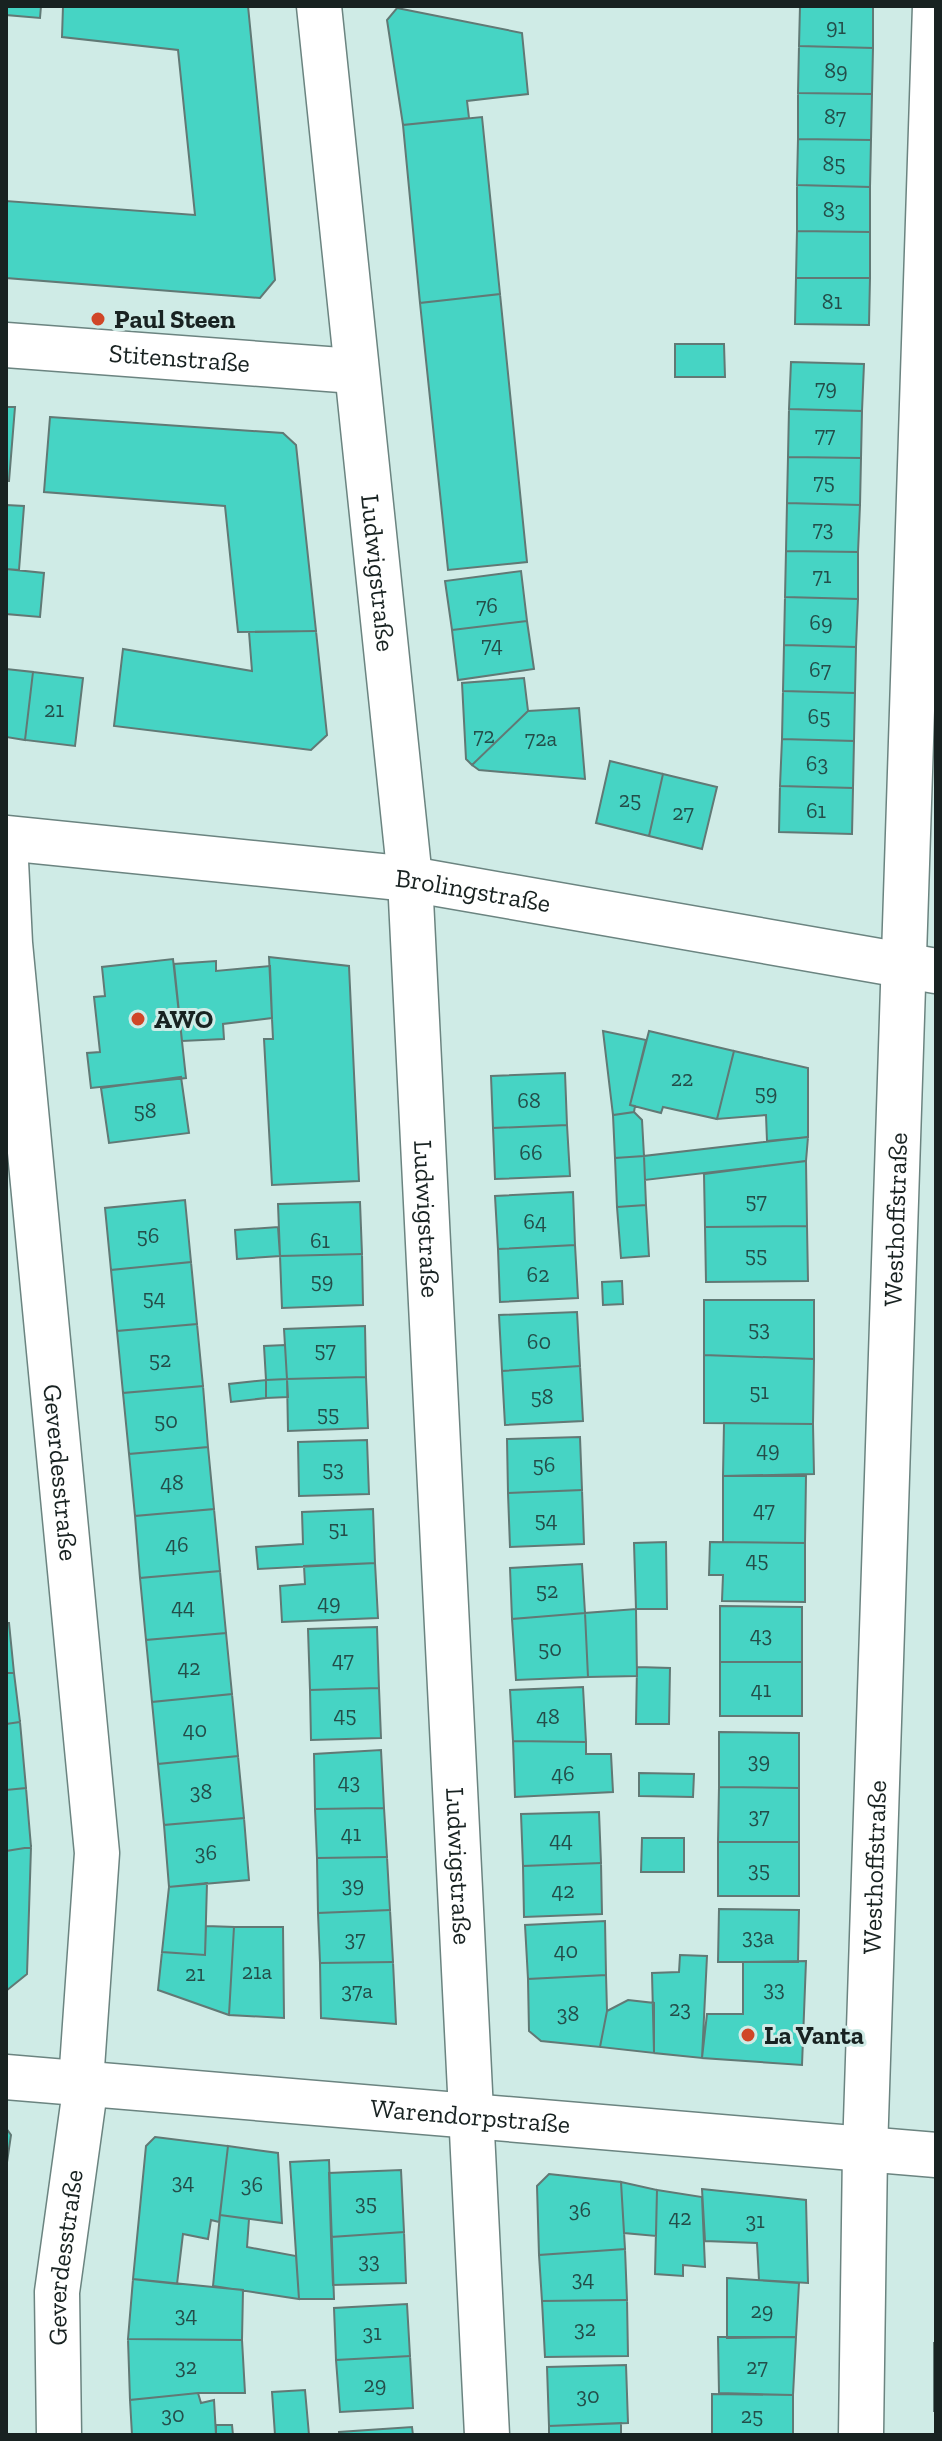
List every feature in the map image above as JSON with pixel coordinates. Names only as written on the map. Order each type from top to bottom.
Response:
[{"type":"street","name":"Ludwigstraße","points":[[319,6],[354,371],[410,879],[487,2435]]},
{"type":"street","name":"Westhoffstraße","points":[[861,2435],[865,2151],[919,967],[935,6]]},
{"type":"street","name":"Stitenstraße","points":[[6,345],[354,371]]},
{"type":"street","name":"Brolingstraße","points":[[6,838],[410,879],[919,967]]},
{"type":"street","name":"Geverdesstraße","points":[[6,861],[8,944],[97,1853],[83,2082],[57,2292],[59,2435]]},
{"type":"street","name":"Warendorpstraße","points":[[6,2077],[936,2155]]},
{"type":"building","points":[[6,6],[41,6],[40,18],[6,15]]},
{"type":"building","points":[[63,6],[248,6],[275,280],[260,298],[6,278],[6,201],[195,215],[178,50],[62,37]]},
{"type":"building","points":[[800,6],[873,6],[873,48],[799,46]]},
{"type":"building","points":[[397,8],[522,33],[528,94],[467,101],[469,118],[403,125],[387,20]]},
{"type":"building","points":[[799,46],[873,48],[872,94],[798,93]]},
{"type":"building","points":[[798,93],[872,94],[871,140],[798,139]]},
{"type":"building","points":[[482,117],[500,294],[420,303],[403,125]]},
{"type":"building","points":[[798,139],[871,140],[870,187],[797,185]]},
{"type":"building","points":[[797,185],[870,187],[870,232],[797,231]]},
{"type":"building","points":[[797,231],[870,232],[870,278],[796,278]]},
{"type":"building","points":[[796,278],[870,278],[869,325],[795,324]]},
{"type":"building","points":[[500,294],[527,562],[448,570],[420,303]]},
{"type":"building","points":[[675,344],[724,344],[725,377],[675,377]]},
{"type":"building","points":[[791,362],[864,364],[862,411],[789,409]]},
{"type":"building","points":[[6,407],[15,407],[9,481],[6,481]]},
{"type":"building","points":[[789,409],[862,411],[861,458],[788,457]]},
{"type":"building","points":[[50,417],[283,433],[296,445],[316,631],[238,632],[225,506],[44,492]]},
{"type":"building","points":[[788,457],[861,458],[860,505],[787,503]]},
{"type":"building","points":[[787,503],[860,505],[858,552],[786,551]]},
{"type":"building","points":[[6,505],[24,506],[19,570],[6,569]]},
{"type":"building","points":[[786,551],[858,552],[858,599],[785,597]]},
{"type":"building","points":[[6,569],[44,573],[40,617],[6,614]]},
{"type":"building","points":[[521,571],[527,621],[452,630],[445,581]]},
{"type":"building","points":[[785,597],[858,599],[856,647],[784,645]]},
{"type":"building","points":[[527,621],[534,669],[458,680],[452,630]]},
{"type":"building","points":[[316,631],[327,735],[311,750],[114,726],[123,649],[252,671],[249,632]]},
{"type":"building","points":[[784,645],[856,647],[855,693],[783,691]]},
{"type":"building","points":[[6,669],[33,672],[25,740],[6,737]]},
{"type":"building","points":[[33,672],[83,678],[75,746],[25,740]]},
{"type":"building","points":[[524,678],[528,711],[472,765],[466,759],[462,683]]},
{"type":"building","points":[[783,691],[855,693],[854,741],[782,739]]},
{"type":"building","points":[[579,708],[585,779],[479,770],[472,765],[528,711]]},
{"type":"building","points":[[782,739],[854,741],[853,788],[780,786]]},
{"type":"building","points":[[610,761],[663,774],[649,836],[596,823]]},
{"type":"building","points":[[663,774],[717,787],[702,849],[649,836]]},
{"type":"building","points":[[780,786],[853,788],[852,834],[779,832]]},
{"type":"building","points":[[269,957],[349,966],[359,1181],[272,1185],[264,1039],[273,1039]]},
{"type":"building","name":"AWO","points":[[173,959],[186,1078],[91,1088],[87,1053],[100,1052],[94,997],[105,996],[102,967]]},
{"type":"building","points":[[216,961],[216,971],[270,966],[272,1018],[223,1024],[224,1039],[182,1041],[174,964]]},
{"type":"building","points":[[603,1031],[646,1040],[630,1105],[635,1106],[634,1112],[613,1115]]},
{"type":"building","points":[[649,1031],[734,1051],[717,1119],[663,1107],[661,1113],[630,1105]]},
{"type":"building","points":[[734,1051],[808,1068],[808,1137],[767,1141],[766,1115],[717,1119]]},
{"type":"building","points":[[565,1073],[567,1125],[493,1128],[491,1076]]},
{"type":"building","points":[[181,1077],[189,1133],[109,1143],[101,1088]]},
{"type":"building","points":[[634,1112],[642,1120],[644,1156],[615,1158],[613,1115]]},
{"type":"building","points":[[567,1125],[570,1176],[495,1179],[493,1128]]},
{"type":"building","points":[[808,1137],[806,1161],[645,1180],[644,1156]]},
{"type":"building","points":[[644,1156],[646,1205],[617,1207],[615,1158]]},
{"type":"building","points":[[806,1161],[807,1226],[705,1227],[704,1174]]},
{"type":"building","points":[[573,1192],[575,1245],[498,1249],[495,1196]]},
{"type":"building","points":[[185,1200],[191,1262],[111,1270],[105,1208]]},
{"type":"building","points":[[360,1202],[362,1254],[280,1256],[278,1204]]},
{"type":"building","points":[[646,1205],[649,1256],[621,1258],[617,1207]]},
{"type":"building","points":[[807,1226],[808,1281],[706,1282],[705,1227]]},
{"type":"building","points":[[278,1227],[280,1256],[237,1259],[235,1230]]},
{"type":"building","points":[[575,1245],[578,1298],[500,1302],[498,1249]]},
{"type":"building","points":[[362,1254],[363,1305],[282,1308],[280,1256]]},
{"type":"building","points":[[191,1262],[197,1324],[117,1331],[111,1270]]},
{"type":"building","points":[[622,1281],[623,1304],[603,1305],[602,1282]]},
{"type":"building","points":[[704,1300],[814,1300],[814,1359],[704,1355]]},
{"type":"building","points":[[577,1312],[580,1366],[502,1371],[499,1315]]},
{"type":"building","points":[[197,1324],[203,1386],[123,1393],[117,1331]]},
{"type":"building","points":[[365,1326],[366,1377],[287,1379],[284,1329]]},
{"type":"building","points":[[285,1345],[287,1379],[266,1380],[264,1346]]},
{"type":"building","points":[[704,1355],[814,1359],[813,1424],[704,1423]]},
{"type":"building","points":[[580,1366],[583,1421],[505,1425],[502,1371]]},
{"type":"building","points":[[366,1377],[368,1428],[288,1431],[287,1379]]},
{"type":"building","points":[[287,1379],[288,1397],[266,1398],[266,1380]]},
{"type":"building","points":[[266,1380],[266,1398],[231,1402],[229,1384]]},
{"type":"building","points":[[203,1386],[208,1447],[129,1454],[123,1393]]},
{"type":"building","points":[[724,1423],[813,1424],[814,1474],[723,1476]]},
{"type":"building","points":[[580,1437],[582,1490],[508,1493],[507,1439]]},
{"type":"building","points":[[367,1440],[369,1494],[299,1496],[298,1442]]},
{"type":"building","points":[[208,1447],[214,1509],[135,1516],[129,1454]]},
{"type":"building","points":[[723,1476],[806,1476],[805,1543],[723,1542]]},
{"type":"building","points":[[582,1490],[584,1544],[510,1547],[508,1493]]},
{"type":"building","points":[[214,1509],[220,1571],[140,1578],[135,1516]]},
{"type":"building","points":[[373,1509],[375,1563],[258,1569],[256,1547],[303,1544],[302,1512]]},
{"type":"building","points":[[666,1542],[667,1609],[636,1609],[634,1543]]},
{"type":"building","points":[[710,1542],[805,1543],[805,1602],[722,1601],[723,1575],[709,1575]]},
{"type":"building","points":[[375,1563],[378,1618],[282,1622],[280,1586],[305,1584],[304,1566]]},
{"type":"building","points":[[582,1564],[585,1613],[512,1619],[510,1568]]},
{"type":"building","points":[[220,1571],[226,1633],[146,1640],[140,1578]]},
{"type":"building","points":[[720,1606],[802,1607],[802,1662],[720,1662]]},
{"type":"building","points":[[636,1609],[637,1676],[588,1677],[585,1613]]},
{"type":"building","points":[[585,1613],[588,1677],[516,1680],[512,1619]]},
{"type":"building","points":[[6,1623],[9,1623],[14,1673],[6,1673]]},
{"type":"building","points":[[377,1627],[379,1688],[310,1690],[308,1629]]},
{"type":"building","points":[[226,1633],[232,1694],[152,1702],[146,1640]]},
{"type":"building","points":[[720,1662],[802,1662],[802,1716],[720,1716]]},
{"type":"building","points":[[637,1667],[670,1668],[669,1724],[636,1724]]},
{"type":"building","points":[[6,1673],[14,1673],[20,1722],[6,1724]]},
{"type":"building","points":[[583,1687],[586,1742],[513,1741],[510,1690]]},
{"type":"building","points":[[379,1688],[381,1738],[311,1740],[310,1690]]},
{"type":"building","points":[[232,1694],[238,1756],[158,1764],[152,1702]]},
{"type":"building","points":[[20,1722],[26,1788],[6,1790],[6,1724]]},
{"type":"building","points":[[719,1732],[799,1733],[799,1788],[719,1787]]},
{"type":"building","points":[[513,1741],[586,1742],[586,1754],[611,1754],[613,1792],[515,1797]]},
{"type":"building","points":[[381,1750],[384,1808],[315,1809],[314,1754]]},
{"type":"building","points":[[238,1756],[244,1818],[164,1825],[158,1764]]},
{"type":"building","points":[[639,1773],[694,1774],[693,1797],[639,1796]]},
{"type":"building","points":[[719,1787],[799,1788],[799,1842],[718,1842]]},
{"type":"building","points":[[26,1788],[31,1847],[6,1851],[6,1790]]},
{"type":"building","points":[[384,1808],[387,1857],[317,1858],[315,1809]]},
{"type":"building","points":[[599,1812],[601,1863],[523,1866],[521,1814]]},
{"type":"building","points":[[244,1818],[249,1880],[169,1887],[164,1825]]},
{"type":"building","points":[[642,1838],[684,1838],[684,1872],[641,1872]]},
{"type":"building","points":[[718,1842],[799,1842],[799,1896],[718,1896]]},
{"type":"building","points":[[31,1847],[27,1974],[6,1991],[6,1851]]},
{"type":"building","points":[[387,1857],[390,1910],[318,1913],[317,1858]]},
{"type":"building","points":[[601,1863],[602,1914],[524,1917],[523,1866]]},
{"type":"building","points":[[207,1883],[205,1955],[162,1952],[169,1887]]},
{"type":"building","points":[[719,1909],[799,1910],[798,1962],[718,1962]]},
{"type":"building","points":[[390,1910],[393,1962],[320,1963],[318,1913]]},
{"type":"building","points":[[605,1921],[606,1975],[528,1979],[525,1925]]},
{"type":"building","points":[[206,1926],[234,1927],[229,2015],[158,1990],[162,1952],[205,1955]]},
{"type":"building","points":[[234,1927],[283,1927],[284,2018],[229,2015]]},
{"type":"building","points":[[680,1955],[707,1956],[702,2058],[654,2053],[652,1973],[679,1972]]},
{"type":"building","points":[[806,1961],[802,2065],[702,2058],[707,2014],[743,2014],[743,1962]]},
{"type":"building","points":[[393,1962],[396,2024],[321,2018],[320,1963]]},
{"type":"building","points":[[606,1975],[607,2011],[600,2047],[541,2041],[529,2031],[528,1979]]},
{"type":"building","points":[[628,2000],[654,2003],[654,2053],[600,2047],[607,2011]]},
{"type":"building","points":[[6,2128],[11,2135],[6,2169]]},
{"type":"building","points":[[155,2137],[228,2146],[219,2222],[211,2220],[208,2239],[183,2234],[177,2284],[133,2279],[146,2146]]},
{"type":"building","points":[[228,2146],[278,2153],[282,2223],[220,2215]]},
{"type":"building","points":[[329,2160],[334,2299],[299,2299],[290,2162]]},
{"type":"building","points":[[401,2170],[404,2232],[331,2237],[329,2173]]},
{"type":"building","points":[[549,2174],[621,2182],[625,2249],[539,2255],[537,2186]]},
{"type":"building","points":[[621,2182],[657,2190],[656,2236],[624,2233]]},
{"type":"building","points":[[702,2189],[806,2200],[808,2283],[759,2280],[757,2243],[705,2241]]},
{"type":"building","points":[[657,2190],[702,2197],[705,2267],[683,2265],[683,2276],[655,2274]]},
{"type":"building","points":[[220,2215],[249,2219],[247,2247],[296,2256],[299,2299],[213,2286]]},
{"type":"building","points":[[404,2232],[406,2283],[333,2285],[331,2237]]},
{"type":"building","points":[[625,2249],[627,2300],[542,2301],[539,2255]]},
{"type":"building","points":[[727,2278],[799,2283],[796,2337],[727,2338]]},
{"type":"building","points":[[133,2279],[243,2290],[242,2340],[128,2339]]},
{"type":"building","points":[[627,2300],[628,2356],[545,2357],[542,2301]]},
{"type":"building","points":[[407,2304],[410,2356],[336,2360],[334,2308]]},
{"type":"building","points":[[718,2337],[796,2337],[793,2395],[719,2393]]},
{"type":"building","points":[[128,2339],[242,2340],[245,2393],[198,2393],[130,2400]]},
{"type":"building","points":[[936,2343],[936,2411],[934,2411]]},
{"type":"building","points":[[410,2356],[413,2408],[340,2412],[336,2360]]},
{"type":"building","points":[[626,2365],[628,2423],[549,2426],[547,2367]]},
{"type":"building","points":[[305,2390],[309,2435],[275,2435],[272,2392]]},
{"type":"building","points":[[198,2393],[201,2403],[214,2400],[216,2435],[132,2435],[130,2400]]},
{"type":"building","points":[[712,2394],[793,2395],[793,2435],[712,2435]]},
{"type":"building","points":[[621,2423],[621,2435],[549,2435],[549,2426]]},
{"type":"building","points":[[216,2425],[232,2425],[233,2435],[216,2435]]},
{"type":"building","points":[[412,2427],[413,2435],[339,2435],[339,2432]]},
{"type":"place","name":"Paul Steen","points":[[98,319]]},
{"type":"place","name":"AWO","points":[[138,1019]]},
{"type":"place","name":"La Vanta","points":[[748,2035]]}]
